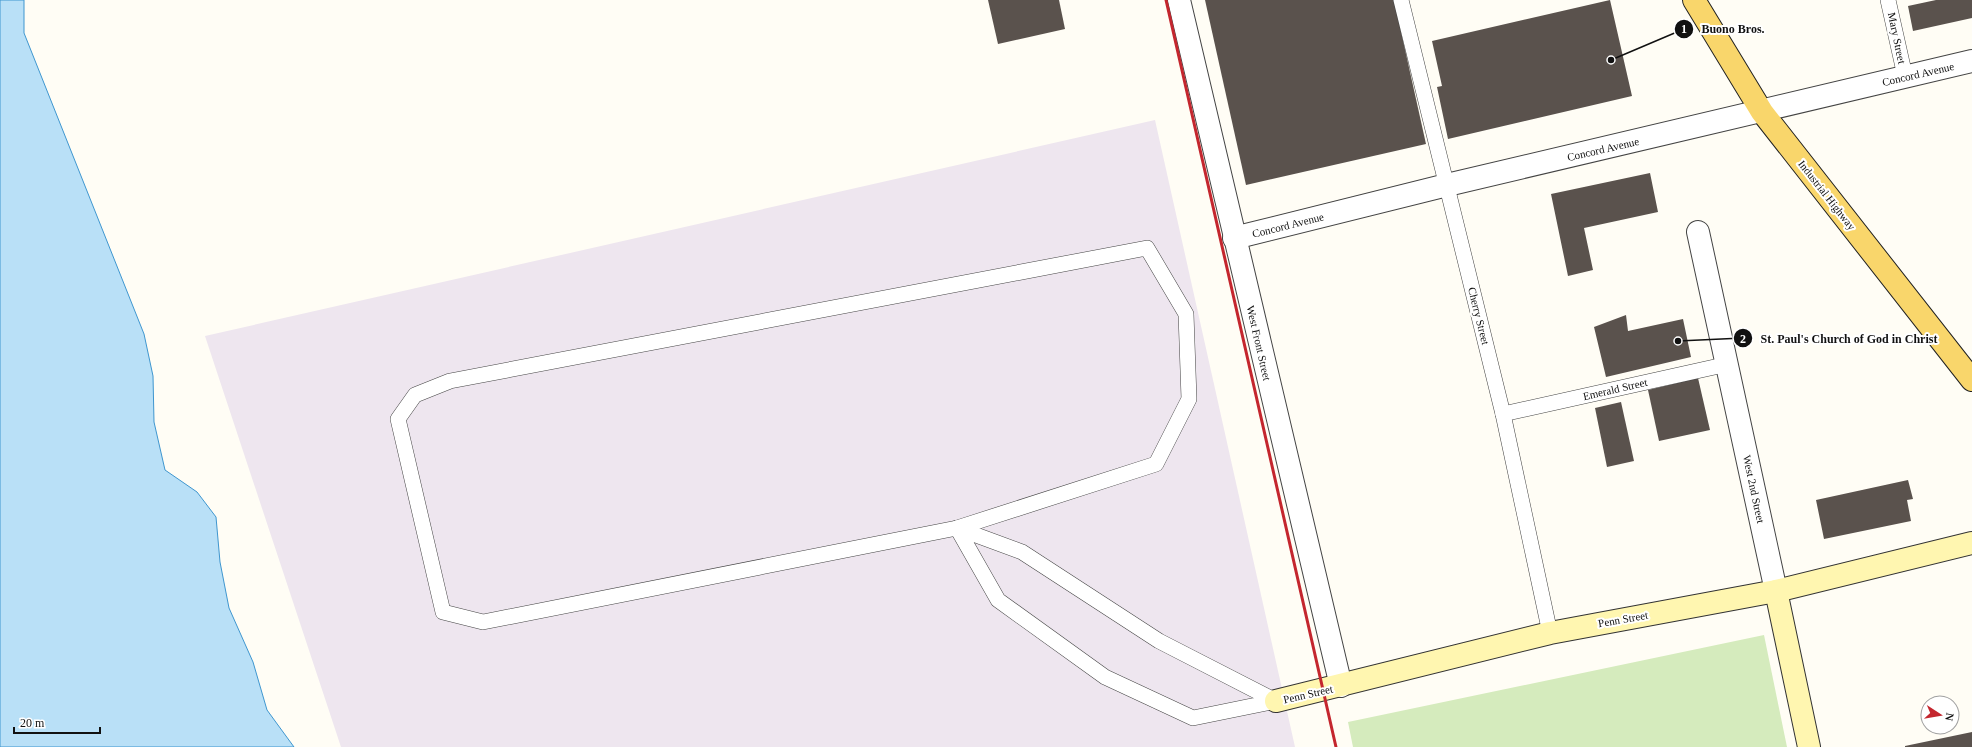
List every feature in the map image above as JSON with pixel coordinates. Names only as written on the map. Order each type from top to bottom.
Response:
[{"type":"main road","name":"Industrial Highway","points":[[1694,0],[1762,112],[1972,380]]},
{"type":"street","name":"West Front Street","points":[[1179,0],[1341,686]]},
{"type":"street","name":"Concord Avenue","points":[[1234,238],[1447,185],[1762,112],[1905,76],[1971,65]]},
{"type":"street","name":"West 2nd Street","points":[[1698,232],[1728,364],[1809,747]]},
{"type":"street","name":"Penn Street","points":[[1276,701],[1550,633],[1776,591],[1972,543]]},
{"type":"lane","name":"Cherry Street","points":[[1401,0],[1503,414],[1550,633]]},
{"type":"lane","name":"Mary Street","points":[[1888,0],[1905,76]]},
{"type":"lane","points":[[957,528],[1156,464],[1189,399],[1187,337],[1186,314],[1147,248],[450,381],[415,395],[398,419],[443,612],[483,622],[957,528],[1022,552],[1159,641],[1276,701]]},
{"type":"lane","name":"Emerald Street","points":[[1503,414],[1728,364]]},
{"type":"lane","points":[[957,528],[998,600],[1104,677],[1193,718],[1276,701]]},
{"type":"shaded area","points":[[1155,120],[1295,747],[341,747],[205,336]]},
{"type":"green space","points":[[1764,635],[1787,747],[1353,747],[1348,722]]},
{"type":"water","points":[[0,0],[24,0],[24,33],[144,334],[153,376],[154,422],[165,470],[197,492],[216,517],[220,562],[229,608],[253,662],[267,710],[294,747],[0,747]]},
{"type":"building","points":[[988,0],[1059,0],[1065,29],[998,44]]},
{"type":"building","points":[[1205,0],[1394,0],[1426,144],[1246,185]]},
{"type":"building","points":[[1610,0],[1632,96],[1448,139],[1437,87],[1442,86],[1432,41]]},
{"type":"building","points":[[1936,0],[1972,0],[1972,18],[1913,31],[1908,6]]},
{"type":"building","points":[[1650,173],[1658,212],[1584,228],[1593,270],[1568,276],[1551,194]]},
{"type":"building","points":[[1626,315],[1628,331],[1683,319],[1691,357],[1606,377],[1594,327]]},
{"type":"building","points":[[1698,378],[1710,430],[1659,441],[1648,390]]},
{"type":"building","points":[[1621,402],[1634,461],[1607,467],[1595,408]]},
{"type":"building","points":[[1908,480],[1913,499],[1907,500],[1911,521],[1824,539],[1816,500]]},
{"type":"building","points":[[1972,732],[1972,747],[1905,747],[1905,746]]},
{"type":"railway","points":[[1166,0],[1336,747]]},
{"type":"place","name":"Buono Bros.","points":[[1611,60]]},
{"type":"place","name":"St. Paul's Church of God in Christ","points":[[1678,341]]}]
